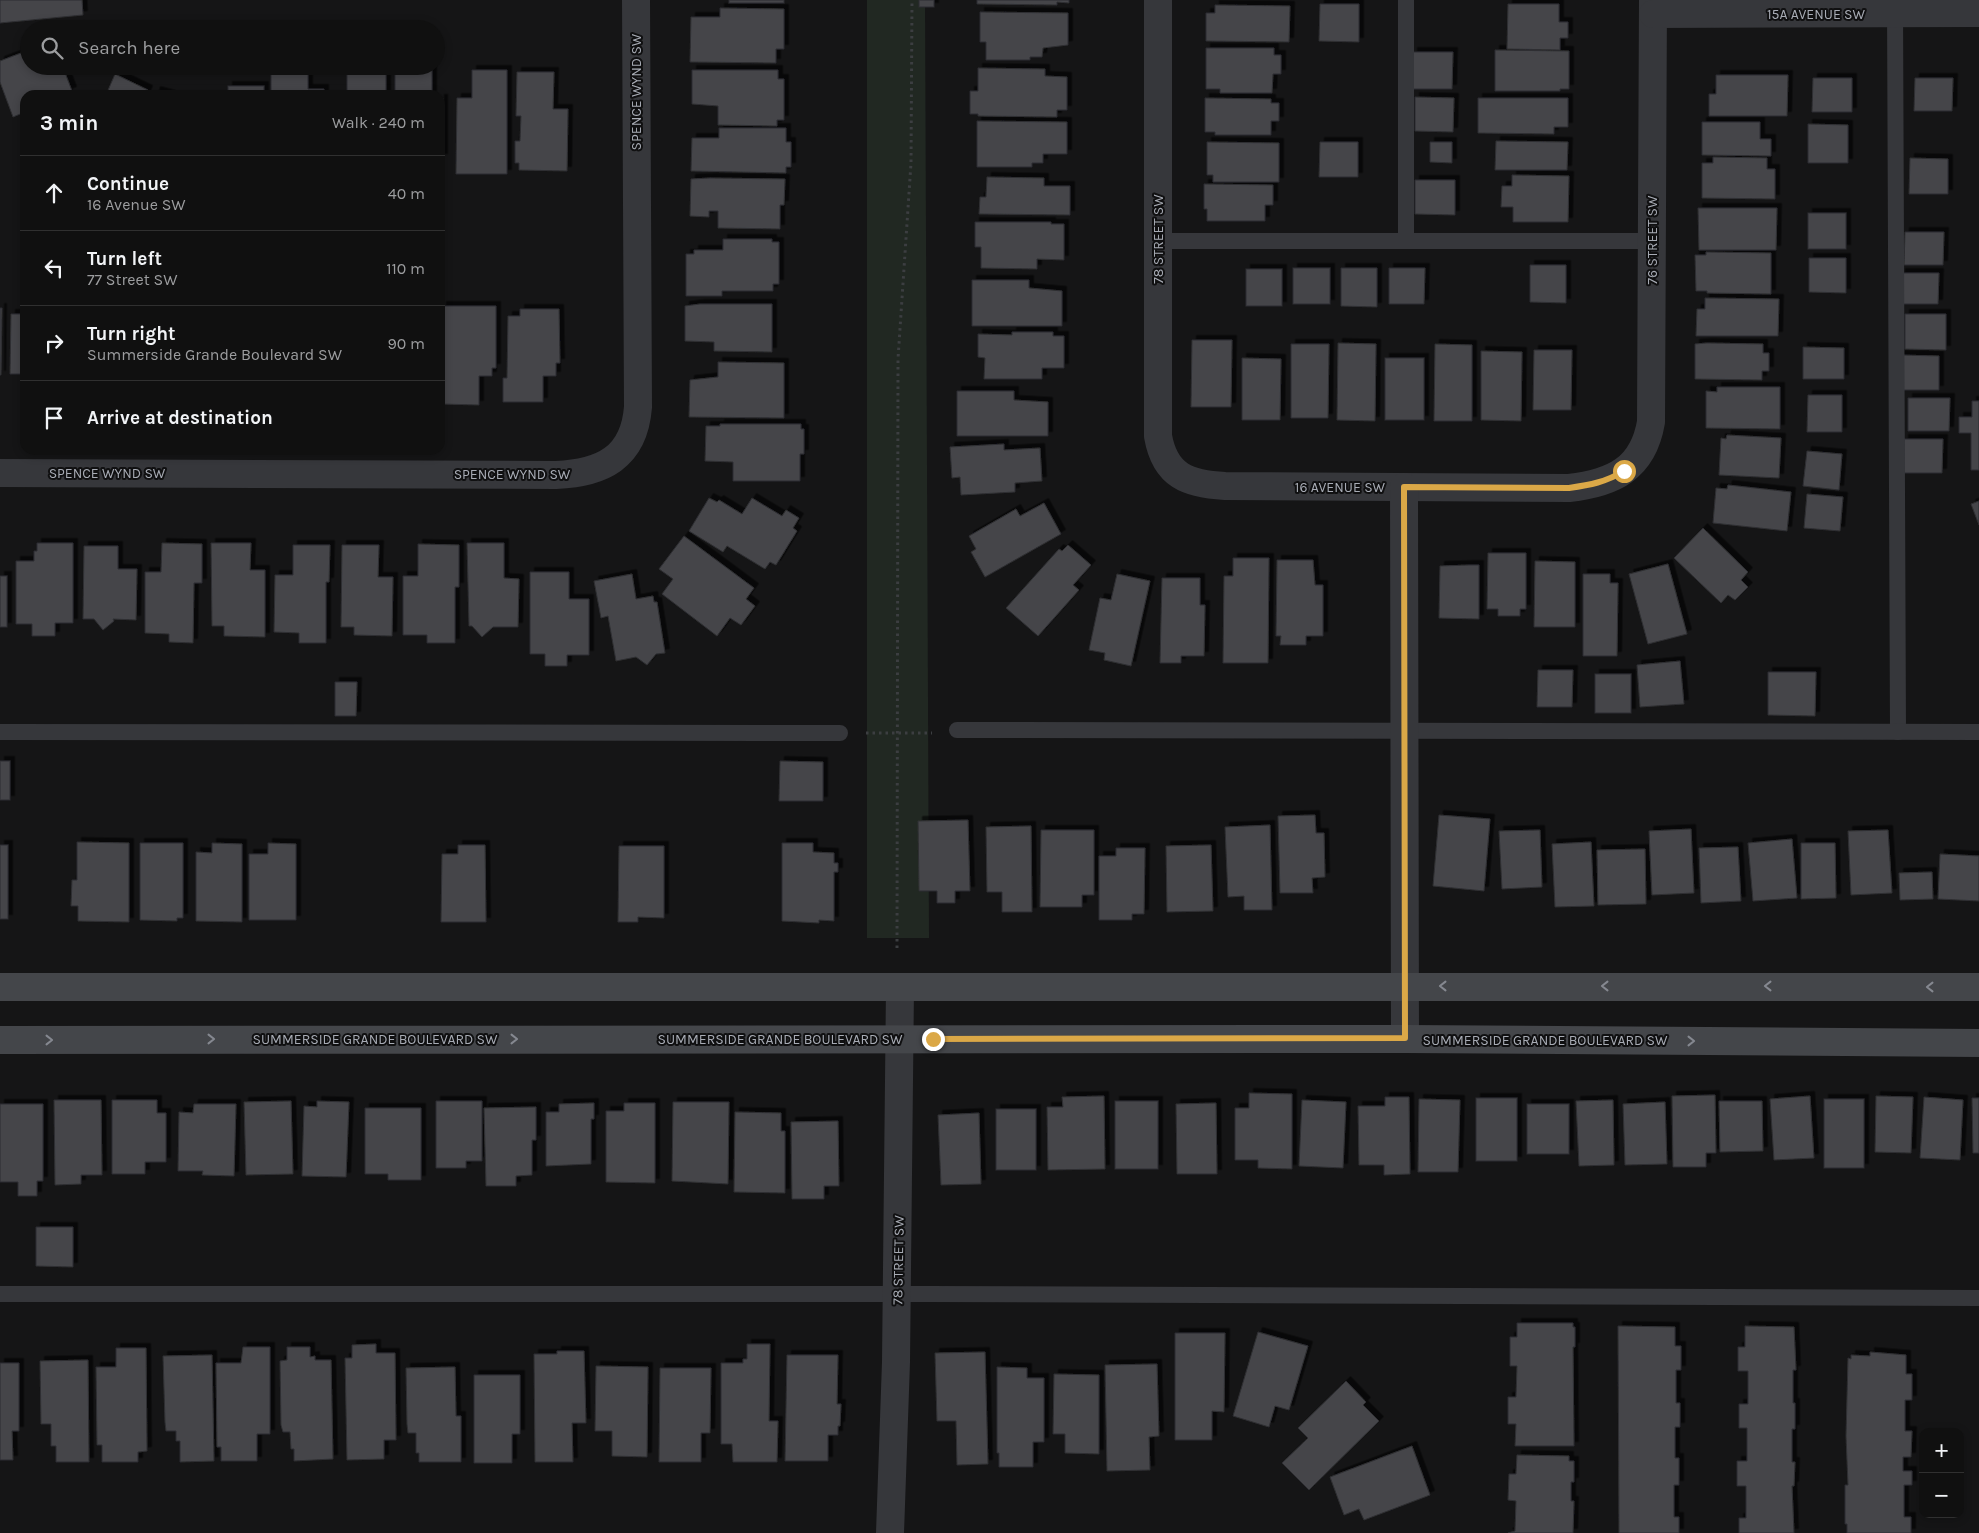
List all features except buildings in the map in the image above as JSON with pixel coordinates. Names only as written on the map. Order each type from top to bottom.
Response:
[{"type":"street","name":"SPENCE WYND SW","points":[[0,472],[556,475],[581,474],[599,468],[618,456],[637,422],[638,407],[636,0]]},
{"type":"street","name":"78 STREET SW","points":[[1158,0],[1158,436],[1166,462],[1175,472]]},
{"type":"street","name":"15A AVENUE SW","points":[[1653,7],[1895,7],[1979,12]]},
{"type":"street","name":"76 STREET SW","points":[[1624,471],[1642,451],[1648,438],[1651,422],[1653,7]]},
{"type":"street","name":"16 AVENUE SW","points":[[1175,472],[1190,481],[1225,486],[1569,488],[1592,485],[1609,480],[1624,471]]},
{"type":"street","points":[[1404,487],[1405,1038]]},
{"type":"street","points":[[0,987],[1979,987]]},
{"type":"street","name":"78 STREET SW","points":[[890,1533],[898,1294],[900,987]]},
{"type":"street","name":"SUMMERSIDE GRANDE BOULEVARD SW","points":[[0,1040],[1405,1038],[1979,1043]]},
{"type":"lane","points":[[1406,0],[1406,239]]},
{"type":"lane","points":[[1895,7],[1898,732]]},
{"type":"lane","points":[[1158,240],[1406,239],[1652,241]]},
{"type":"lane","points":[[957,730],[1979,732]]},
{"type":"lane","points":[[0,732],[840,733]]},
{"type":"lane","points":[[0,1294],[898,1294],[1979,1298]]},
{"type":"path","points":[[897,948],[898,358],[910,163],[912,0]]},
{"type":"path","points":[[840,733],[935,733],[957,730]]},
{"type":"shaded area","points":[[867,0],[925,0],[929,938],[867,938]]},
{"type":"route","points":[[933,1039],[1405,1038],[1404,487],[1569,488],[1592,485],[1609,480],[1624,471]]}]
